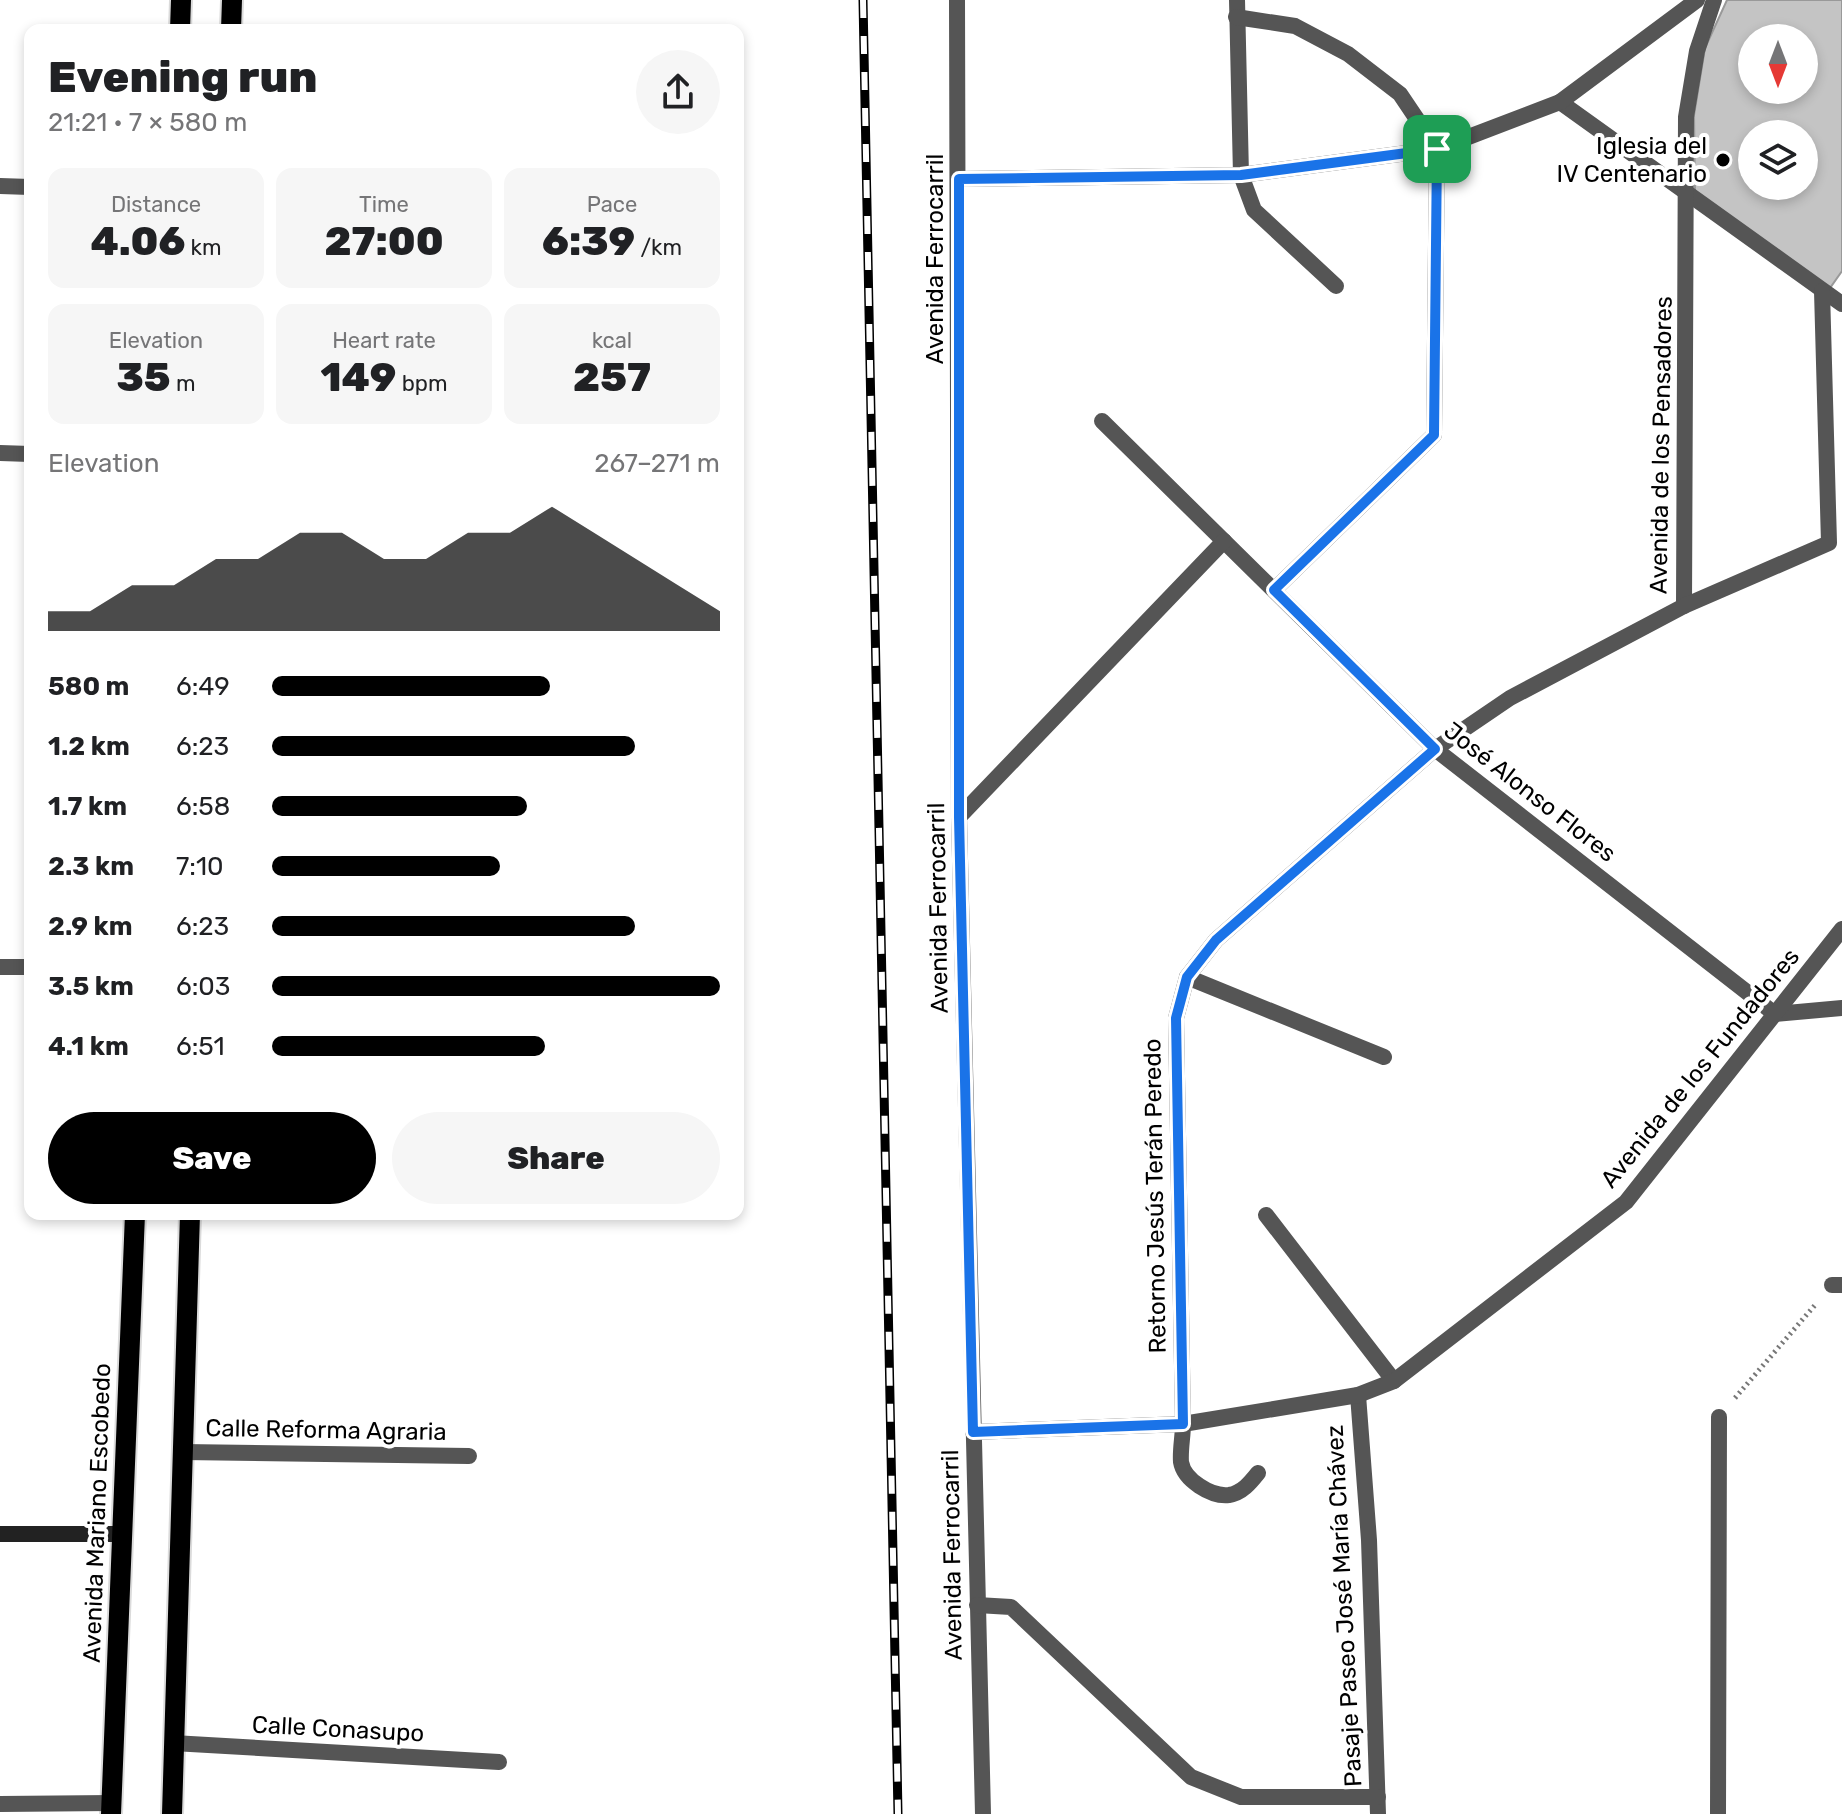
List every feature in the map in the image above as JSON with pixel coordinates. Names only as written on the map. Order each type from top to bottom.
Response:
[{"type":"main road","points":[[180,24],[181,0]]},
{"type":"main road","points":[[231,24],[232,0]]},
{"type":"main road","name":"Avenida Mariano Escobedo","points":[[112,1808],[135,1220]]},
{"type":"main road","points":[[172,1814],[190,1220]]},
{"type":"street","name":"Avenida Ferrocarril","points":[[957,0],[959,817],[983,1814]]},
{"type":"street","name":"Avenida de los Pensadores","points":[[1435,749],[1510,698],[1684,606],[1686,117],[1697,51],[1714,0]]},
{"type":"street","points":[[959,179],[1241,175],[1437,149],[1560,102],[1689,2]]},
{"type":"street","points":[[1274,590],[1434,435],[1437,149],[1400,94],[1348,54],[1295,26],[1236,8],[1241,175],[1254,210],[1336,286]]},
{"type":"street","points":[[1560,102],[1842,304]]},
{"type":"street","points":[[0,186],[24,187]]},
{"type":"street","points":[[1684,606],[1829,543],[1822,291]]},
{"type":"street","name":"José Alonso Flores","points":[[1102,421],[1435,749],[1775,1014]]},
{"type":"street","points":[[0,453],[24,454]]},
{"type":"street","points":[[959,817],[1224,541]]},
{"type":"street","name":"Retorno Jesús Terán Peredo","points":[[1258,1473],[1243,1490],[1228,1495],[1206,1491],[1186,1474],[1181,1463],[1183,1424],[1176,1018],[1187,977],[1216,940],[1435,749]]},
{"type":"street","name":"Avenida de los Fundadores","points":[[973,1432],[1183,1424],[1358,1395],[1394,1381],[1626,1202],[1842,929]]},
{"type":"street","points":[[0,967],[24,967]]},
{"type":"street","points":[[1187,977],[1384,1057]]},
{"type":"street","points":[[1775,1014],[1842,1008]]},
{"type":"street","points":[[1266,1215],[1394,1381]]},
{"type":"street","name":"Pasaje Paseo José María Chávez","points":[[1358,1395],[1369,1540],[1378,1806]]},
{"type":"street","points":[[1718,1814],[1719,1417]]},
{"type":"street","name":"Calle Reforma Agraria","points":[[183,1452],[469,1456]]},
{"type":"street","points":[[0,1534],[122,1534]]},
{"type":"street","points":[[977,1605],[1011,1607],[1191,1777],[1241,1797],[1378,1806]]},
{"type":"street","name":"Calle Conasupo","points":[[173,1743],[499,1762]]},
{"type":"street","points":[[0,1804],[112,1808]]},
{"type":"path","points":[[1719,1417],[1837,1285]]},
{"type":"building","name":"Iglesia del IV Centenario","points":[[1727,0],[1842,0],[1842,271],[1830,288],[1695,191],[1694,115],[1705,48]]},
{"type":"railway","points":[[863,0],[898,1814]]},
{"type":"place","name":"Iglesia del IV Centenario","points":[[1723,160]]},
{"type":"route","points":[[1437,149],[1434,435],[1274,590],[1435,749],[1216,940],[1187,977],[1176,1018],[1183,1424],[973,1432],[959,817],[959,179],[1241,175],[1437,149]]}]
